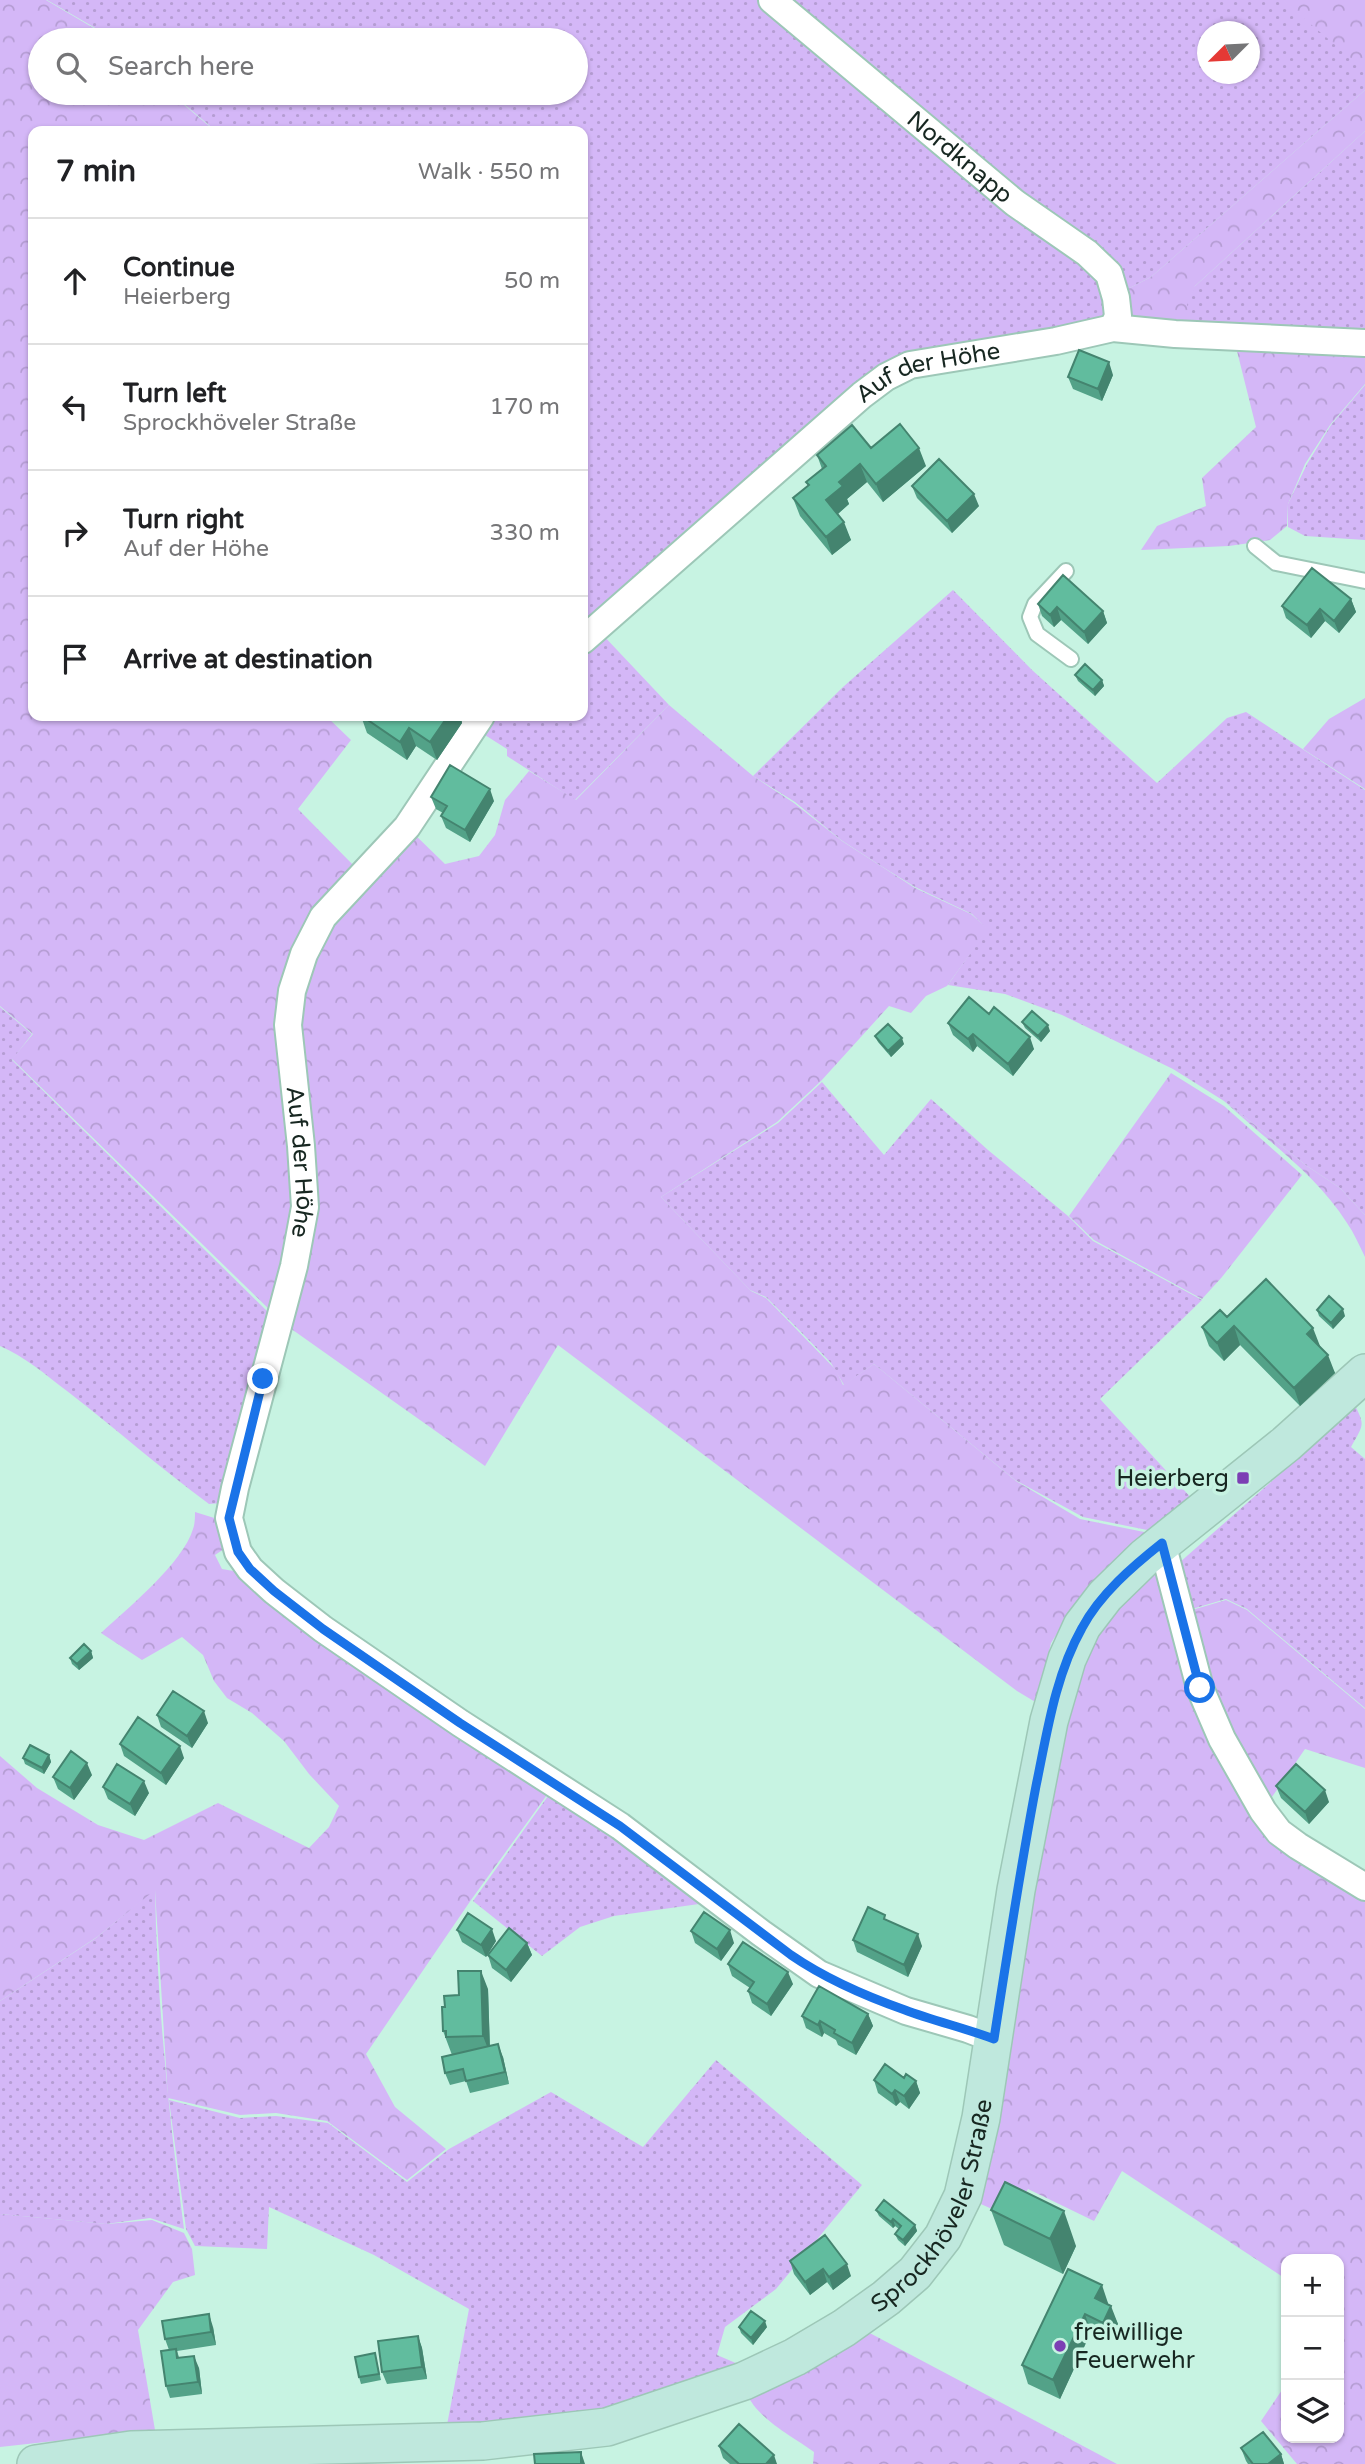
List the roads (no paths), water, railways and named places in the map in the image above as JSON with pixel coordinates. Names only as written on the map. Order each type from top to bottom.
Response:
[{"type":"street","name":"Nordknapp","points":[[772,0],[1015,203],[1094,260],[1109,275],[1116,298],[1118,316],[1113,328]]},
{"type":"street","name":"Auf der Höhe","points":[[588,636],[886,377],[911,365],[1056,341],[1113,328],[1175,334],[1365,343]]},
{"type":"street","name":"Auf der Höhe","points":[[478,721],[407,827],[323,917],[304,954],[292,991],[288,1025],[305,1207],[294,1266],[229,1518],[238,1552],[250,1569],[274,1591],[323,1629],[460,1723],[620,1826],[819,1974],[906,2011],[994,2039]]},
{"type":"street","name":"Sprockhöveler Straße","points":[[36,2464],[131,2450],[483,2441],[607,2427],[744,2381],[795,2357],[844,2328],[886,2298],[915,2273],[943,2237],[963,2196],[981,2118],[1026,1838],[1049,1721],[1067,1659],[1082,1626],[1105,1596],[1162,1543],[1296,1435],[1365,1373]]},
{"type":"street","points":[[1162,1543],[1200,1688],[1222,1739],[1263,1811],[1279,1832],[1365,1887]]},
{"type":"lane","points":[[1255,546],[1276,563],[1365,581]]},
{"type":"lane","points":[[1066,571],[1035,604],[1030,617],[1037,634],[1071,659]]},
{"type":"place","name":"Heierberg","points":[[1243,1478]]},
{"type":"place","name":"freiwillige Feuerwehr","points":[[1060,2346]]}]
